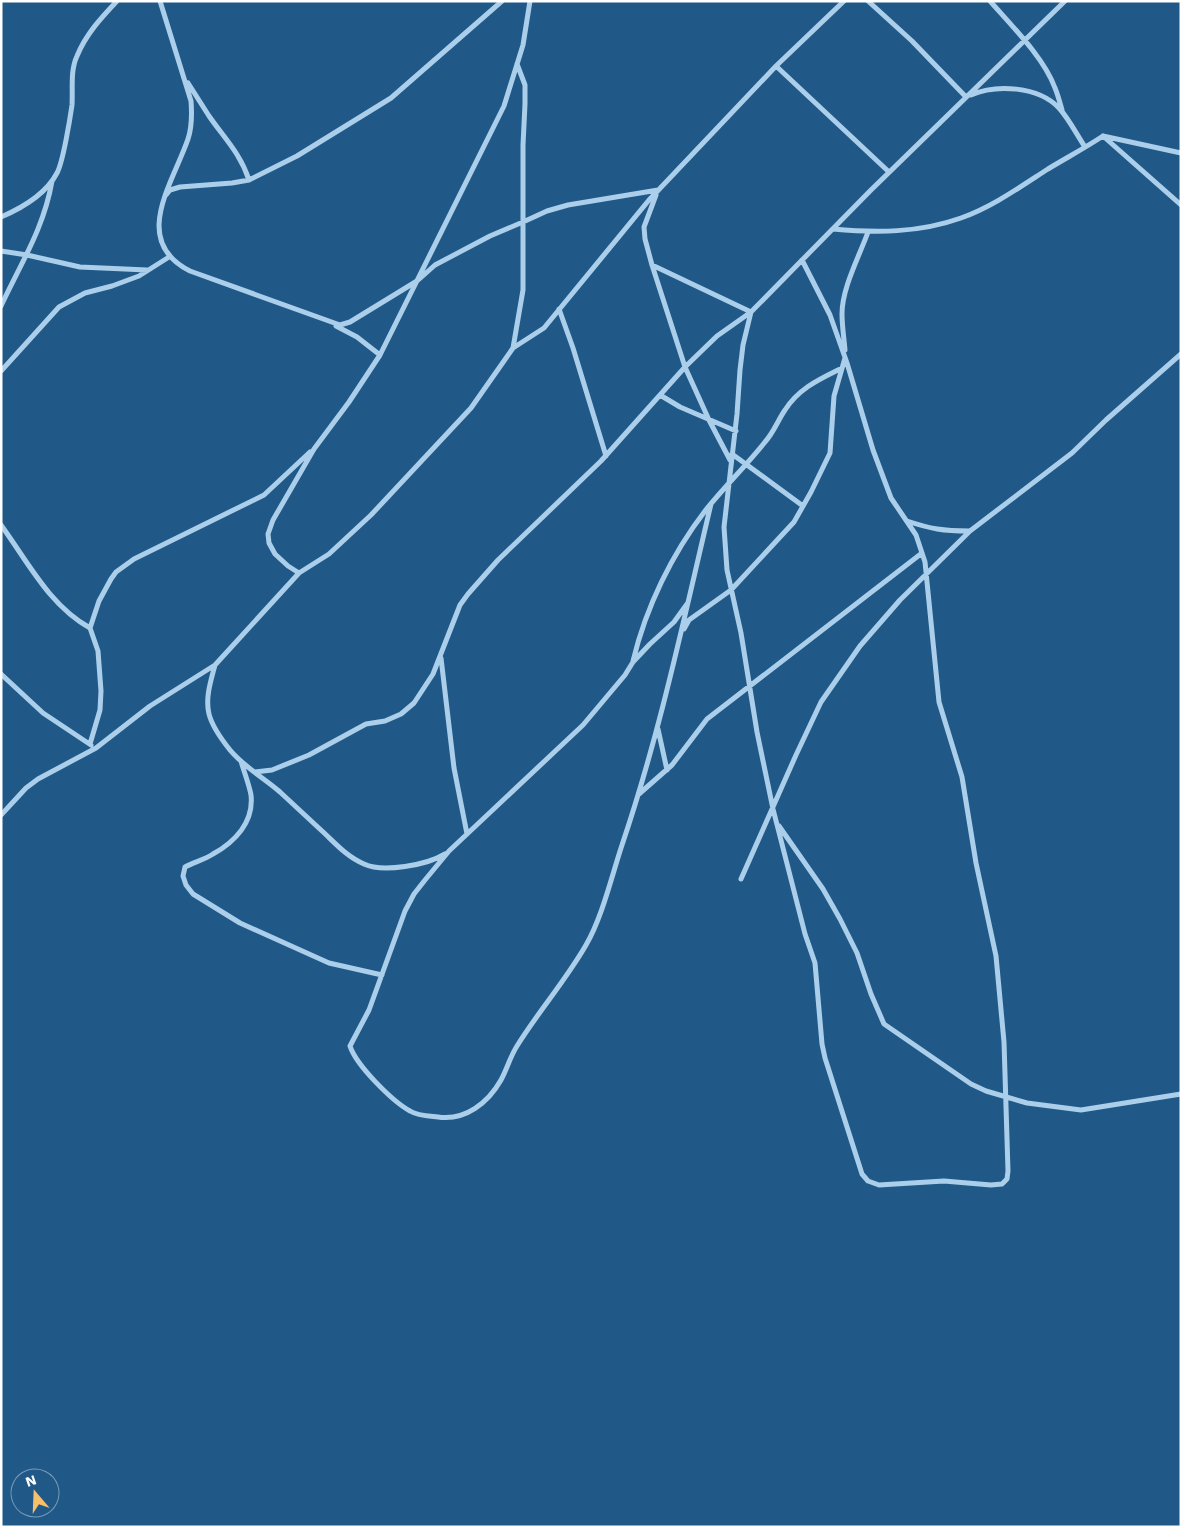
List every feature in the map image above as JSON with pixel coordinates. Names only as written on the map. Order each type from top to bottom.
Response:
[{"type":"street","points":[[1,217],[25,205],[44,190],[58,172],[72,106],[73,70],[76,57],[91,30],[117,1]]},
{"type":"street","points":[[160,1],[191,101],[192,118],[189,138],[162,200],[159,222],[162,246],[168,257],[177,265],[190,271],[340,325],[350,322],[417,281],[435,265],[490,236],[548,211],[568,205],[658,190]]},
{"type":"street","points":[[162,200],[170,190],[180,187],[249,180],[296,156],[391,98],[502,1]]},
{"type":"street","points":[[299,572],[288,566],[275,554],[269,543],[268,534],[273,520],[314,449],[349,402],[380,355],[504,106],[523,44],[530,1]]},
{"type":"street","points":[[1,816],[38,779],[96,748],[150,706],[215,665],[299,572],[329,554],[371,515],[471,408],[513,348],[544,328],[658,190],[776,66],[844,1]]},
{"type":"street","points":[[868,1],[912,40],[966,97]]},
{"type":"street","points":[[990,1],[1025,40],[1055,87],[1064,116]]},
{"type":"street","points":[[254,772],[272,770],[309,756],[366,724],[385,721],[401,714],[414,703],[433,674],[460,606],[498,560],[606,456],[685,367],[717,336],[751,312],[889,172],[1065,1]]},
{"type":"street","points":[[513,348],[523,290],[525,85],[517,64]]},
{"type":"street","points":[[776,66],[889,172]]},
{"type":"street","points":[[184,76],[210,118],[234,148],[244,165],[249,180]]},
{"type":"street","points":[[966,97],[983,90],[1002,87],[1038,94],[1059,108],[1085,147]]},
{"type":"street","points":[[832,229],[868,232],[930,226],[961,218],[993,203],[1103,136],[1181,152]]},
{"type":"street","points":[[1103,136],[1181,205]]},
{"type":"street","points":[[1,306],[27,255],[48,203],[52,180]]},
{"type":"street","points":[[658,190],[648,212],[644,227],[645,239],[685,367],[731,462]]},
{"type":"street","points":[[680,634],[689,620],[731,590],[794,522],[830,453],[834,396],[845,358],[842,313],[850,278],[868,232]]},
{"type":"street","points":[[1,251],[80,266],[148,270]]},
{"type":"street","points":[[1,371],[59,307],[86,293],[128,281],[168,257]]},
{"type":"street","points":[[751,312],[743,345],[736,432],[724,527],[727,570],[773,809],[805,934],[815,963],[822,1044],[825,1058],[862,1174],[868,1181],[879,1185],[944,1181],[991,1185],[1002,1184],[1007,1179],[1008,1171],[1004,1042],[996,956],[976,863],[962,777],[939,702],[922,553],[916,535],[891,498],[872,450],[845,358],[830,315],[802,260]]},
{"type":"street","points":[[652,265],[751,312]]},
{"type":"street","points":[[559,308],[606,456]]},
{"type":"street","points":[[329,322],[357,336],[380,355]]},
{"type":"street","points":[[741,879],[821,702],[860,646],[900,600],[970,531],[1072,452],[1181,354]]},
{"type":"street","points":[[711,504],[658,728],[600,912],[587,944],[516,1048],[500,1081],[487,1098],[474,1110],[461,1115],[444,1118],[415,1114],[386,1093],[352,1053],[350,1046],[369,1010],[405,911],[414,894],[449,851],[583,725],[626,675],[633,662],[642,630],[662,582],[679,549],[711,504],[773,432],[793,398],[811,383],[843,368]]},
{"type":"street","points":[[660,395],[736,432]]},
{"type":"street","points":[[90,744],[100,710],[101,691],[98,651],[90,628],[100,601],[116,572],[159,545],[264,495],[314,449]]},
{"type":"street","points":[[732,454],[803,506]]},
{"type":"street","points":[[906,520],[931,529],[970,531]]},
{"type":"street","points":[[1,525],[48,592],[76,620],[90,628]]},
{"type":"street","points":[[638,794],[672,765],[707,719],[922,553]]},
{"type":"street","points":[[633,662],[674,622],[688,604]]},
{"type":"street","points":[[440,655],[454,768],[467,834]]},
{"type":"street","points":[[215,665],[208,696],[209,714],[213,724],[230,750],[300,810],[348,855],[365,865],[386,868],[425,862],[449,851]]},
{"type":"street","points":[[1,674],[43,713],[96,748]]},
{"type":"street","points":[[658,728],[667,770]]},
{"type":"street","points":[[241,761],[250,794],[251,810],[243,829],[229,845],[185,868],[186,884],[193,894],[240,923],[329,963],[382,976]]},
{"type":"street","points":[[778,824],[824,889],[840,918],[857,953],[884,1024],[971,1084],[986,1091],[1027,1104],[1082,1110],[1181,1094]]}]
